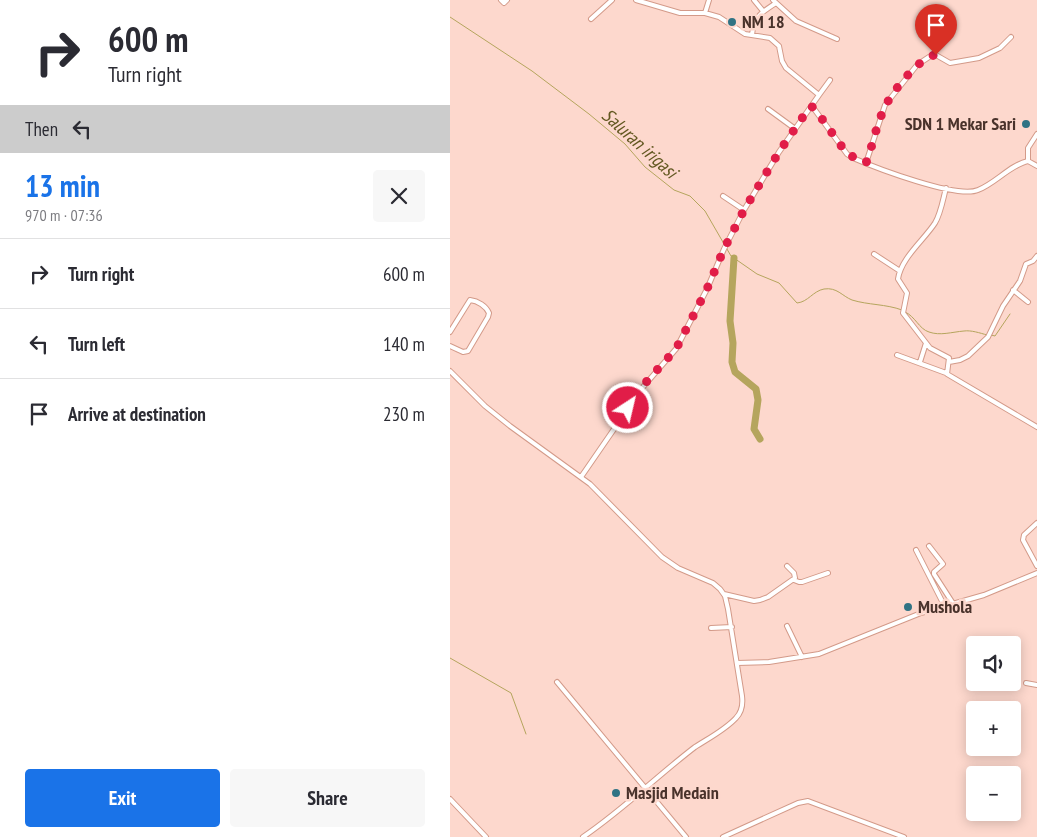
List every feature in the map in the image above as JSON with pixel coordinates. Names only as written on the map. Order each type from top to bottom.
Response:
[{"type":"street","points":[[501,0],[504,3],[507,0]]},
{"type":"street","points":[[591,19],[612,0]]},
{"type":"street","points":[[636,0],[651,2],[680,13],[705,13],[719,17],[745,34],[764,36],[776,41],[786,68],[819,95]]},
{"type":"street","points":[[705,13],[709,0]]},
{"type":"street","points":[[754,0],[763,11]]},
{"type":"street","points":[[752,35],[754,22],[775,1],[796,21],[837,39]]},
{"type":"street","points":[[866,163],[885,105],[917,64],[932,55],[936,55],[950,63],[979,58],[1000,48],[1011,37]]},
{"type":"street","points":[[581,477],[643,387],[673,353],[707,289],[726,244],[744,210],[794,128],[830,80]]},
{"type":"street","points":[[812,106],[847,154],[921,183],[969,191],[978,190],[1028,161]]},
{"type":"street","points":[[768,109],[794,128]]},
{"type":"street","points":[[1028,161],[1028,148],[1037,134]]},
{"type":"street","points":[[1028,161],[1037,166]]},
{"type":"street","points":[[946,188],[935,223],[912,251],[900,271],[898,279],[906,293],[903,313],[934,351],[948,357],[949,362],[946,373]]},
{"type":"street","points":[[723,196],[744,210]]},
{"type":"street","points":[[874,254],[900,271]]},
{"type":"street","points":[[949,362],[968,356],[988,337],[1001,310],[1020,281],[1026,264],[1033,261],[1037,256]]},
{"type":"street","points":[[1014,290],[1028,302]]},
{"type":"street","points":[[450,332],[470,300],[477,302],[487,309],[488,317],[468,351],[462,352],[450,346]]},
{"type":"street","points":[[920,362],[926,343]]},
{"type":"street","points":[[897,354],[946,373],[1037,427]]},
{"type":"street","points":[[450,371],[485,406],[581,477],[662,557],[691,575],[713,584],[724,594],[754,601],[768,597],[794,580]]},
{"type":"street","points":[[1037,523],[1026,532],[1023,540],[1037,566]]},
{"type":"street","points":[[929,546],[943,564],[934,574],[954,605]]},
{"type":"street","points":[[916,550],[944,607]]},
{"type":"street","points":[[787,566],[794,573],[794,580]]},
{"type":"street","points":[[794,580],[802,582],[828,573]]},
{"type":"street","points":[[737,663],[769,662],[819,654],[914,616],[984,595],[1037,573]]},
{"type":"street","points":[[583,837],[606,822],[645,788],[696,747],[727,726],[738,715],[742,699],[732,626],[724,594]]},
{"type":"street","points":[[711,628],[732,626]]},
{"type":"street","points":[[787,626],[802,657]]},
{"type":"street","points":[[556,682],[686,837]]},
{"type":"street","points":[[1026,683],[1037,685]]},
{"type":"street","points":[[450,799],[486,837]]},
{"type":"street","points":[[723,837],[803,801],[813,802],[904,837]]},
{"type":"waterway","name":"Saluran irigasi","points":[[450,17],[532,71],[625,144],[645,167],[674,190],[690,196],[705,211],[731,256],[757,274],[779,283],[797,303],[804,301],[820,290],[829,289],[852,300],[902,310]]},
{"type":"waterway","points":[[734,258],[730,321],[733,343],[732,362],[735,372],[756,389],[758,400],[754,429],[760,439]]},
{"type":"waterway","name":"Saluran irigasi","points":[[905,312],[929,332],[942,334],[970,331],[987,335]]},
{"type":"waterway","name":"Saluran irigasi","points":[[991,335],[995,336],[1010,314]]},
{"type":"waterway","points":[[450,658],[511,693],[526,734]]},
{"type":"place","name":"NM 18","points":[[732,22]]},
{"type":"place","name":"SDN 1 Mekar Sari","points":[[1026,124]]},
{"type":"place","name":"Mushola","points":[[908,607]]},
{"type":"place","name":"Masjid Medain","points":[[616,793]]},
{"type":"route","points":[[628,408],[647,381],[676,349],[744,210],[794,128],[809,108],[811,106],[814,107],[847,154],[866,163],[885,105],[917,64],[932,55],[936,55]]}]
